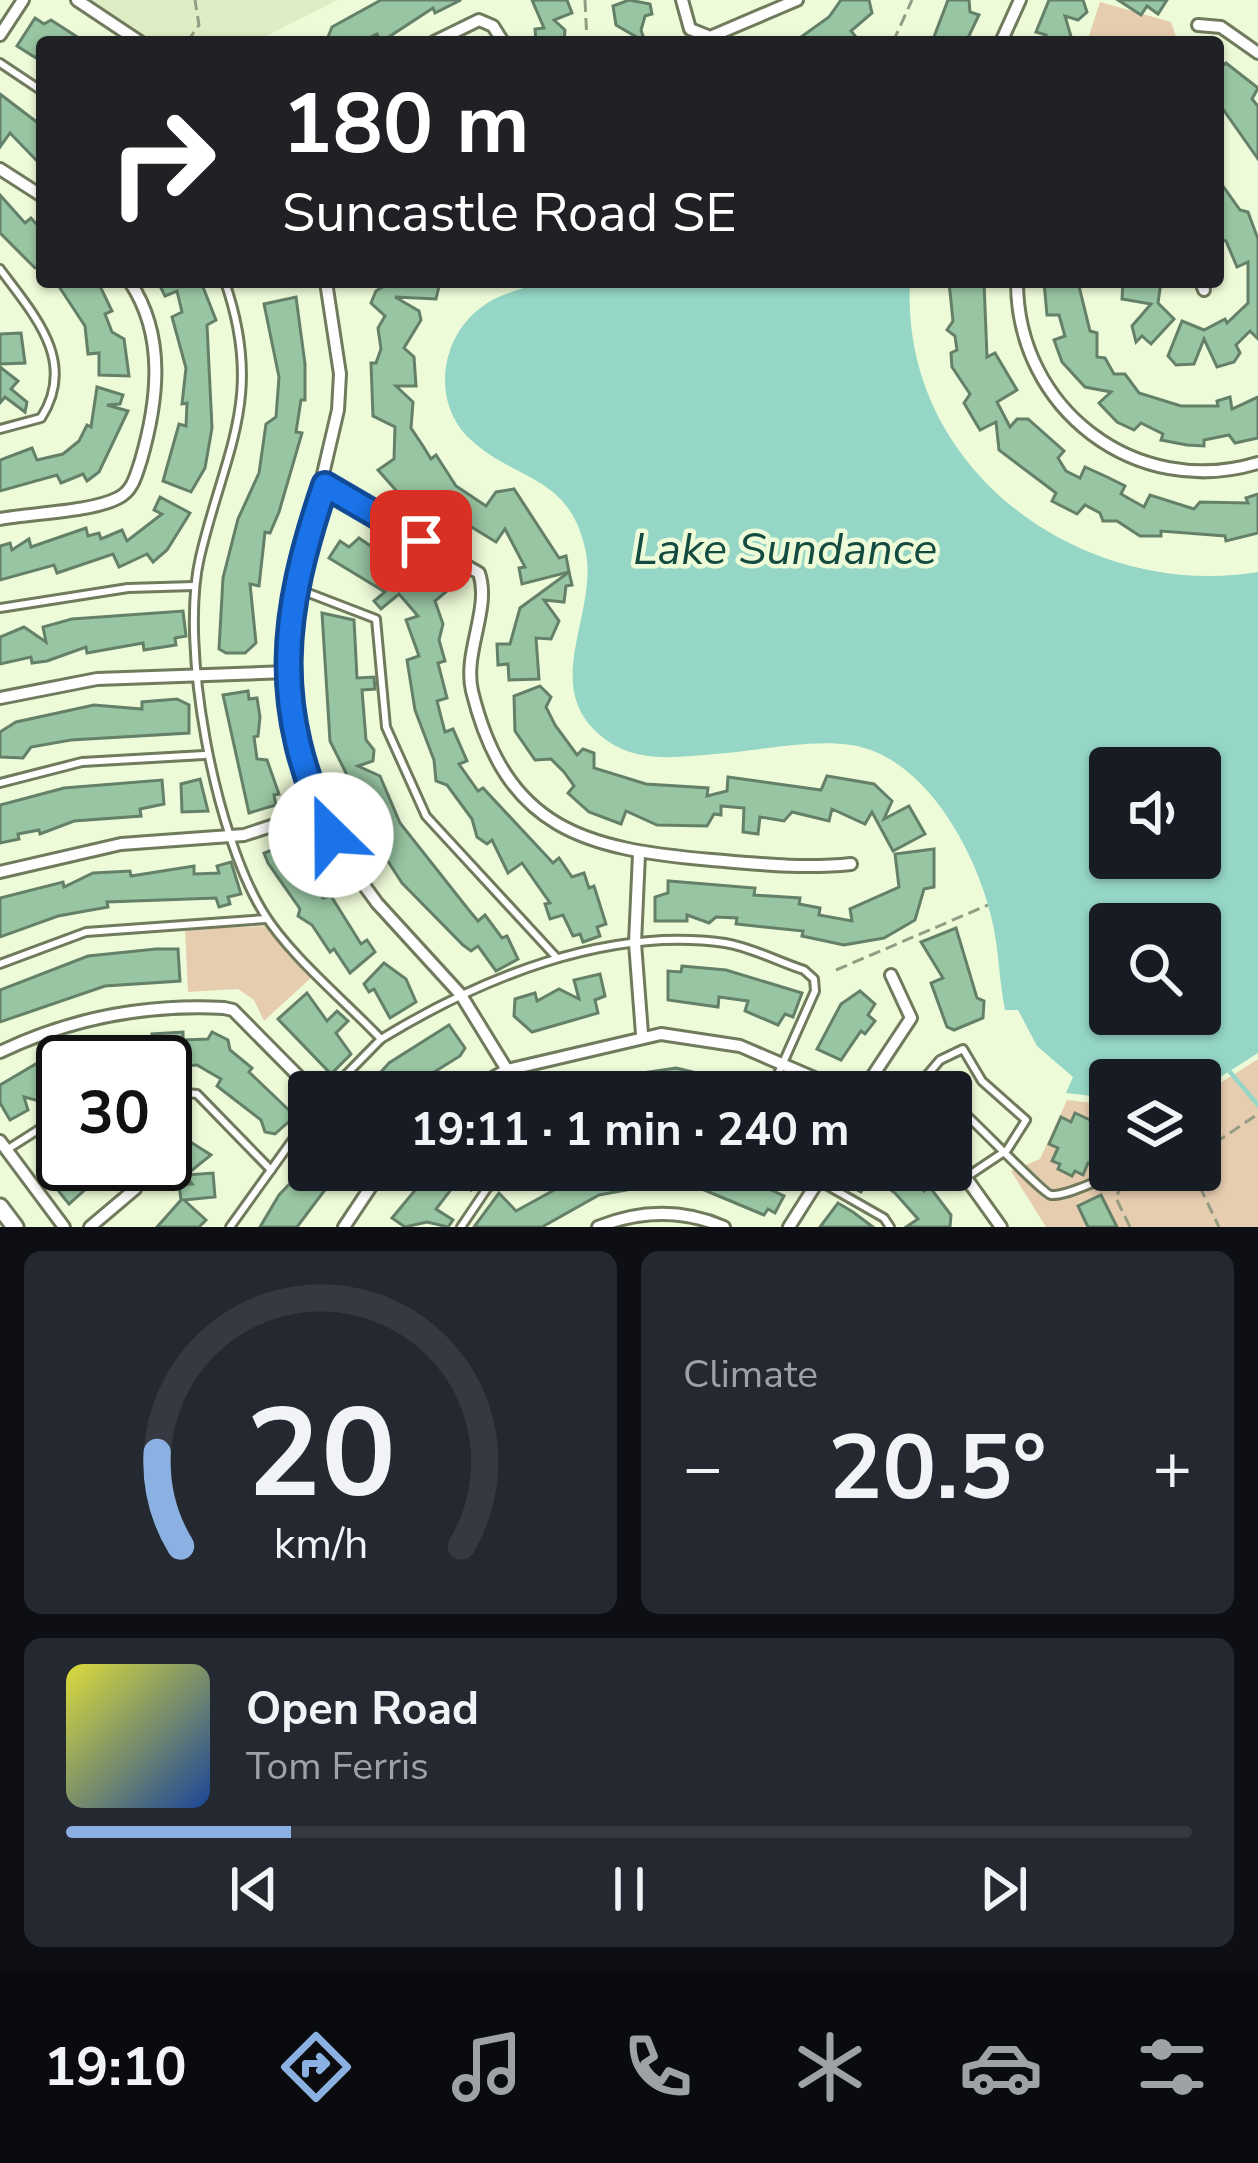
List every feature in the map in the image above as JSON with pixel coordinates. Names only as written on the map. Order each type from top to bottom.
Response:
[{"type":"main road","points":[[0,1207],[15,1227]]},
{"type":"street","points":[[0,35],[23,0]]},
{"type":"street","points":[[76,0],[131,36]]},
{"type":"street","points":[[682,0],[690,29],[706,36]]},
{"type":"street","points":[[715,36],[797,0]]},
{"type":"street","points":[[1004,36],[1020,0]]},
{"type":"street","points":[[446,36],[479,20],[493,26],[499,36]]},
{"type":"street","points":[[1198,25],[1221,27],[1258,53]]},
{"type":"street","points":[[3,174],[36,193]]},
{"type":"street","points":[[0,519],[110,501],[132,485],[151,428],[157,381],[147,316],[133,288]]},
{"type":"street","points":[[329,288],[340,374],[325,485],[287,628],[288,672],[298,742],[320,810],[368,892],[460,995],[507,1070],[642,1034],[717,1040],[802,1071]]},
{"type":"street","points":[[1018,288],[1018,315],[1038,370],[1063,411],[1085,431],[1124,456],[1183,472],[1258,463]]},
{"type":"street","points":[[325,485],[398,530],[475,568],[482,586],[470,646],[470,685],[495,756],[526,799],[552,821],[585,839],[639,854],[808,869],[850,865]]},
{"type":"street","points":[[0,698],[97,679],[288,672]]},
{"type":"street","points":[[0,872],[121,844],[234,837],[320,810]]},
{"type":"street","points":[[639,854],[634,943],[642,1034]]},
{"type":"street","points":[[876,1071],[911,1018],[891,975]]},
{"type":"street","points":[[0,1052],[57,1028],[117,1014],[224,1008],[233,1010],[293,1071]]},
{"type":"street","points":[[3,1146],[64,1227]]},
{"type":"street","points":[[972,1182],[1001,1227]]},
{"type":"street","points":[[90,1227],[134,1191]]},
{"type":"street","points":[[344,1227],[368,1191]]},
{"type":"street","points":[[789,1227],[812,1191]]},
{"type":"street","points":[[598,1227],[646,1214],[695,1215],[724,1227]]},
{"type":"lane","points":[[0,63],[36,87]]},
{"type":"lane","points":[[0,268],[51,342],[57,370],[41,418],[0,429]]},
{"type":"lane","points":[[227,288],[239,334],[241,405],[230,468],[194,586],[205,755],[268,919],[381,1040]]},
{"type":"lane","points":[[0,608],[128,587],[194,586]]},
{"type":"lane","points":[[294,588],[376,619],[386,727],[426,816],[557,958]]},
{"type":"lane","points":[[0,783],[82,762],[205,755]]},
{"type":"lane","points":[[0,964],[86,932],[268,919]]},
{"type":"lane","points":[[350,1071],[381,1040],[460,995],[557,958],[634,943],[725,944],[804,970],[814,979],[815,991],[779,1071]]},
{"type":"lane","points":[[931,1071],[963,1048],[982,1081],[1026,1120],[1006,1150],[972,1173]]},
{"type":"lane","points":[[192,1094],[271,1170]]},
{"type":"lane","points":[[972,1119],[1043,1193],[1054,1196],[1089,1184]]},
{"type":"lane","points":[[3,1146],[36,1128]]},
{"type":"lane","points":[[230,1227],[288,1146]]},
{"type":"lane","points":[[461,1227],[485,1191]]},
{"type":"lane","points":[[844,1191],[890,1227]]},
{"type":"path","points":[[585,0],[587,36]]},
{"type":"path","points":[[896,36],[912,0]]},
{"type":"path","points":[[191,36],[199,25],[198,2]]},
{"type":"path","points":[[836,970],[988,905]]},
{"type":"path","points":[[1221,1139],[1258,1114]]},
{"type":"path","points":[[1119,1191],[1116,1198],[1130,1227]]},
{"type":"path","points":[[1202,1191],[1220,1227]]},
{"type":"shaded area","points":[[77,0],[337,0],[267,36],[131,36]]},
{"type":"shaded area","points":[[1100,2],[1171,22],[1176,36],[1089,36]]},
{"type":"shaded area","points":[[267,926],[314,975],[264,1021],[254,1000],[238,989],[188,992],[185,929]]},
{"type":"shaded area","points":[[1258,1059],[1258,1227],[1046,1227],[1011,1171],[1040,1159],[1067,1100],[1089,1103],[1089,1191],[1221,1191],[1221,1083]]},
{"type":"water","name":"Lake Sundance","points":[[525,288],[910,288],[915,350],[936,411],[970,464],[1015,508],[1068,543],[1128,565],[1192,576],[1258,572],[1258,1053],[1221,1077],[1221,1059],[1089,1059],[1089,1096],[1066,1093],[1073,1077],[1037,1046],[1018,1010],[1005,1010],[992,920],[961,839],[925,788],[903,768],[878,753],[834,744],[647,756],[621,749],[587,722],[576,699],[573,676],[588,573],[577,524],[553,492],[471,440],[450,408],[446,390],[449,353],[468,319],[483,306]]},
{"type":"building","points":[[381,0],[461,0],[435,13],[433,8],[390,36],[328,36],[332,27]]},
{"type":"building","points":[[532,0],[567,0],[572,13],[554,20],[565,30],[564,36],[536,36],[535,29],[544,28]]},
{"type":"building","points":[[629,0],[650,4],[652,14],[645,16],[643,36],[616,25],[613,6]]},
{"type":"building","points":[[841,0],[869,0],[872,13],[851,31],[855,36],[802,36],[829,17]]},
{"type":"building","points":[[948,0],[969,0],[970,12],[979,15],[969,36],[934,36]]},
{"type":"building","points":[[1049,0],[1083,0],[1087,12],[1078,20],[1065,16],[1071,36],[1036,32]]},
{"type":"building","points":[[1118,0],[1167,0],[1158,14],[1147,6],[1141,15]]},
{"type":"building","points":[[35,18],[44,24],[51,20],[76,36],[36,36],[36,58],[17,46]]},
{"type":"building","points":[[1224,64],[1258,88],[1252,99],[1258,106],[1258,159],[1224,111]]},
{"type":"building","points":[[0,94],[36,121],[36,160],[10,133],[0,147]]},
{"type":"building","points":[[1224,187],[1240,210],[1248,212],[1258,239],[1258,339],[1250,331],[1236,345],[1240,353],[1234,362],[1217,367],[1204,339],[1194,364],[1176,365],[1168,356],[1182,321],[1204,330],[1225,319],[1227,323],[1248,303],[1248,262],[1237,267],[1226,241]]},
{"type":"building","points":[[0,195],[25,223],[31,218],[36,224],[36,267],[35,268],[0,233]]},
{"type":"building","points":[[60,288],[101,288],[112,311],[105,314],[112,332],[124,339],[129,376],[99,375],[99,353],[88,354],[85,326]]},
{"type":"building","points":[[161,288],[203,288],[216,320],[207,325],[212,428],[205,468],[191,492],[163,481],[179,424],[186,426],[187,403],[182,404],[186,368],[172,317],[182,312],[177,291],[165,296]]},
{"type":"building","points":[[439,288],[436,299],[395,297],[419,311],[421,320],[404,348],[414,357],[416,386],[396,386],[413,402],[411,428],[456,486],[486,506],[496,492],[514,489],[559,558],[566,556],[569,572],[522,584],[519,568],[525,567],[505,529],[496,542],[460,520],[455,528],[417,498],[408,504],[378,470],[394,459],[395,427],[373,416],[371,363],[376,363],[381,349],[378,328],[385,316],[371,303],[376,291]]},
{"type":"building","points":[[950,288],[984,288],[987,357],[995,353],[1017,390],[997,402],[1010,427],[1017,419],[1028,419],[1064,451],[1058,458],[1066,471],[1080,478],[1085,467],[1107,477],[1125,486],[1121,494],[1144,507],[1150,495],[1194,509],[1200,502],[1248,503],[1246,498],[1258,494],[1258,533],[1226,541],[1225,536],[1161,531],[1161,536],[1140,536],[1117,521],[1103,521],[1100,513],[1085,505],[1077,514],[1052,501],[1056,493],[999,450],[996,422],[980,430],[964,403],[970,394],[952,367],[951,353],[957,350],[955,336],[947,330],[953,321]]},
{"type":"building","points":[[1045,288],[1079,288],[1090,331],[1097,333],[1097,357],[1105,358],[1114,374],[1125,374],[1139,393],[1181,406],[1218,406],[1217,401],[1230,397],[1232,409],[1258,397],[1258,438],[1235,443],[1229,435],[1204,440],[1204,446],[1187,445],[1161,440],[1163,434],[1141,423],[1134,430],[1117,422],[1099,403],[1111,392],[1085,387],[1062,362],[1054,340],[1065,336],[1059,315],[1047,315]]},
{"type":"building","points":[[1123,288],[1160,288],[1158,303],[1174,319],[1151,344],[1142,336],[1136,342],[1132,326],[1151,304],[1122,299]]},
{"type":"building","points":[[296,297],[305,364],[305,400],[301,400],[296,432],[302,433],[279,512],[270,533],[265,532],[259,586],[250,584],[256,643],[245,653],[226,653],[219,649],[223,578],[238,519],[259,473],[266,424],[276,417],[279,377],[264,304]]},
{"type":"building","points":[[21,333],[25,363],[0,364],[0,334]]},
{"type":"building","points":[[0,367],[18,381],[11,389],[27,402],[25,412],[5,397],[0,403]]},
{"type":"building","points":[[97,387],[123,395],[120,404],[107,405],[128,411],[99,472],[87,481],[83,474],[61,483],[57,475],[0,491],[0,460],[32,448],[37,460],[63,454],[79,441],[87,425],[91,427]]},
{"type":"building","points":[[160,497],[190,513],[167,550],[153,562],[147,554],[119,567],[113,554],[57,573],[54,565],[0,580],[0,546],[10,543],[12,550],[29,539],[31,547],[86,528],[88,536],[99,533],[101,539],[122,530],[127,541],[162,514],[154,510]]},
{"type":"building","points":[[359,538],[425,583],[434,575],[448,590],[435,601],[443,624],[439,640],[445,661],[438,663],[447,698],[437,701],[445,732],[453,729],[467,761],[459,764],[478,791],[483,788],[553,863],[559,858],[572,877],[584,873],[589,888],[594,886],[606,924],[597,927],[600,936],[583,942],[580,934],[573,936],[563,915],[550,919],[545,904],[550,903],[522,863],[508,873],[492,840],[487,844],[477,837],[472,819],[447,785],[436,781],[434,760],[415,710],[407,660],[419,656],[406,620],[418,616],[399,594],[381,609],[374,601],[385,592],[329,558],[340,541],[349,547]]},
{"type":"building","points":[[569,572],[572,585],[566,586],[564,602],[544,600],[559,621],[551,639],[536,638],[539,679],[509,680],[508,664],[498,665],[497,644],[510,644],[520,608]]},
{"type":"building","points":[[183,611],[186,636],[175,638],[176,645],[144,650],[143,643],[87,653],[86,647],[47,661],[32,663],[31,657],[0,664],[0,637],[24,627],[46,642],[43,627],[72,619]]},
{"type":"building","points":[[322,613],[354,620],[357,678],[374,677],[375,689],[362,690],[366,740],[374,750],[373,761],[358,766],[380,776],[400,823],[478,921],[485,915],[502,938],[507,936],[518,959],[496,971],[478,946],[471,951],[463,945],[402,883],[355,810],[348,792],[354,789],[330,741]]},
{"type":"building","points":[[540,686],[551,697],[546,707],[555,725],[577,755],[583,749],[594,753],[594,768],[646,784],[708,788],[707,796],[727,791],[728,777],[821,790],[827,776],[874,784],[892,801],[884,819],[909,806],[925,834],[893,851],[872,812],[865,824],[832,809],[829,821],[792,812],[784,821],[760,817],[758,834],[743,832],[744,808],[721,806],[721,815],[714,814],[707,826],[657,825],[626,811],[621,824],[589,812],[568,793],[574,786],[564,772],[551,759],[535,760],[515,731],[514,696]]},
{"type":"building","points":[[248,691],[249,699],[257,698],[260,717],[254,737],[257,759],[267,760],[279,794],[274,795],[276,805],[249,813],[223,695]]},
{"type":"building","points":[[177,699],[189,705],[189,733],[71,740],[31,747],[23,758],[0,757],[0,732],[16,722],[94,705],[142,709],[142,702]]},
{"type":"building","points":[[200,779],[208,811],[182,812],[181,784]]},
{"type":"building","points":[[162,780],[164,804],[140,809],[141,816],[74,821],[0,843],[0,805],[64,788]]},
{"type":"building","points":[[293,842],[317,874],[310,879],[323,898],[331,896],[361,944],[367,940],[375,952],[350,973],[334,949],[330,952],[312,925],[298,916],[300,909],[268,863],[264,853]]},
{"type":"building","points":[[934,849],[934,887],[924,889],[915,920],[884,938],[844,945],[802,936],[803,931],[736,924],[737,918],[716,917],[709,923],[687,915],[687,921],[655,921],[655,897],[668,893],[668,881],[755,888],[754,895],[800,898],[799,904],[820,908],[819,915],[852,921],[850,909],[899,887],[895,854]]},
{"type":"building","points":[[231,862],[241,894],[228,897],[230,904],[219,907],[216,898],[107,902],[108,907],[58,916],[0,937],[0,898],[63,882],[64,887],[93,873],[130,871],[131,876],[194,866],[194,874],[219,873],[217,866]]},
{"type":"building","points":[[956,928],[977,998],[984,1001],[983,1018],[954,1030],[947,1027],[931,983],[943,978],[921,942]]},
{"type":"building","points":[[178,949],[180,981],[105,986],[0,1022],[0,990],[88,956]]},
{"type":"building","points":[[384,963],[406,979],[416,1002],[390,1018],[374,989],[369,992],[364,984]]},
{"type":"building","points":[[682,966],[726,970],[802,993],[793,1017],[785,1014],[778,1025],[745,1011],[748,1001],[719,997],[718,1007],[668,1000],[668,971],[681,972]]},
{"type":"building","points":[[600,974],[605,996],[595,1000],[598,1013],[532,1032],[514,1016],[515,999],[535,993],[537,1001],[559,989],[579,999],[574,980]]},
{"type":"building","points":[[860,991],[875,1004],[868,1015],[875,1021],[865,1034],[861,1031],[841,1060],[817,1049],[841,1004]]},
{"type":"building","points":[[307,993],[327,1021],[337,1011],[348,1021],[336,1033],[351,1054],[328,1071],[278,1019]]},
{"type":"building","points":[[449,1025],[465,1048],[436,1071],[382,1071]]},
{"type":"building","points":[[212,1032],[228,1040],[230,1050],[252,1068],[249,1072],[288,1109],[288,1122],[275,1134],[265,1132],[261,1120],[217,1086],[221,1079],[192,1065],[192,1040],[208,1039]]},
{"type":"building","points":[[36,1064],[36,1100],[24,1097],[28,1110],[10,1120],[0,1103],[0,1085]]},
{"type":"building","points":[[1075,1113],[1089,1120],[1089,1163],[1083,1175],[1075,1171],[1072,1176],[1052,1161],[1058,1148],[1049,1144],[1061,1117],[1071,1122]]},
{"type":"building","points":[[192,1143],[211,1155],[192,1170]]},
{"type":"building","points":[[213,1173],[215,1197],[184,1200],[206,1220],[199,1227],[157,1227],[181,1200],[180,1191],[192,1191],[192,1175]]},
{"type":"building","points":[[288,1186],[288,1191],[324,1191],[297,1227],[260,1227]]},
{"type":"building","points":[[59,1191],[83,1191],[69,1204]]},
{"type":"building","points":[[414,1191],[450,1191],[436,1209],[453,1220],[448,1227],[427,1222],[405,1227],[392,1218]]},
{"type":"building","points":[[552,1191],[621,1191],[599,1195],[542,1227],[474,1227],[499,1193],[516,1211]]},
{"type":"building","points":[[707,1191],[773,1191],[784,1196],[775,1213],[768,1209],[764,1215]]},
{"type":"building","points":[[933,1191],[951,1215],[950,1227],[906,1227],[918,1219],[895,1193]]},
{"type":"building","points":[[1101,1195],[1117,1227],[1088,1227],[1078,1206]]},
{"type":"building","points":[[838,1203],[853,1212],[873,1227],[820,1227]]},
{"type":"waterway","points":[[1230,1072],[1258,1105]]},
{"type":"route","points":[[331,835],[298,742],[287,628],[297,571],[325,485],[421,541]]}]
